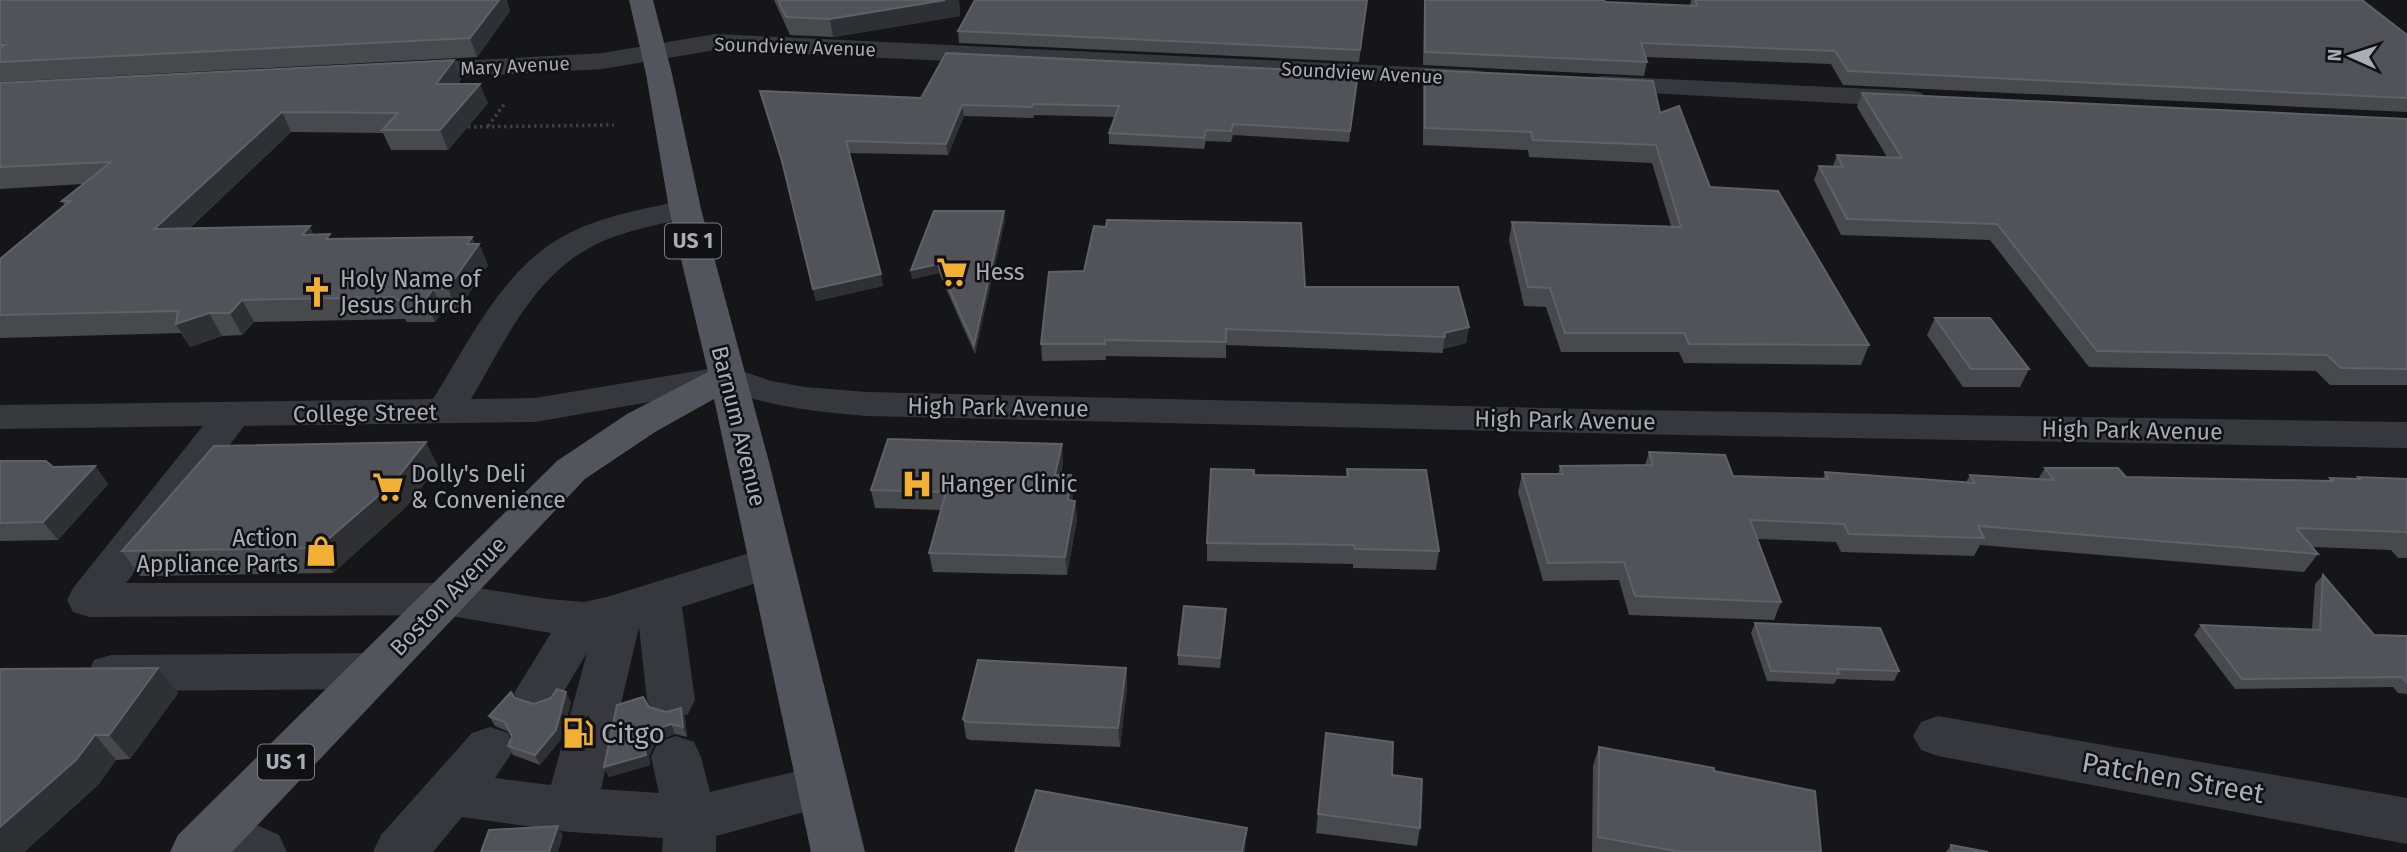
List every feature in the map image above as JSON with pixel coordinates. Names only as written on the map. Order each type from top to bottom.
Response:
[{"type":"main road","name":"Barnum Avenue","points":[[641,0],[685,209],[772,562],[838,852]]},
{"type":"main road","name":"Boston Avenue","points":[[225,845],[375,671],[571,470],[641,423],[727,377]]},
{"type":"street","name":"Soundview Avenue","points":[[653,53],[715,42],[1498,79]]},
{"type":"street","name":"Mary Avenue","points":[[377,74],[573,64],[653,53]]},
{"type":"street","points":[[1582,83],[1932,100]]},
{"type":"street","points":[[443,413],[523,288],[545,264],[572,244],[607,229],[685,209]]},
{"type":"street","name":"College Street","points":[[0,417],[535,410],[727,377]]},
{"type":"street","name":"High Park Avenue","points":[[727,377],[763,391],[805,399],[866,404],[1628,422],[2407,435]]},
{"type":"street","points":[[232,415],[89,600],[445,599],[548,617],[622,610],[772,562]]},
{"type":"street","points":[[538,693],[622,610]]},
{"type":"street","points":[[622,610],[671,700]]},
{"type":"street","points":[[570,810],[622,610]]},
{"type":"street","points":[[69,673],[375,671]]},
{"type":"street","name":"Patchen Street","points":[[1938,736],[2407,821]]},
{"type":"street","points":[[400,852],[490,748]]},
{"type":"street","points":[[676,757],[690,835]]},
{"type":"street","points":[[451,794],[570,810],[690,835],[720,813],[823,787]]},
{"type":"path","points":[[468,127],[614,125]]},
{"type":"building","points":[[0,0],[499,0],[470,38],[0,62],[0,48],[5,45],[0,45]]},
{"type":"building","points":[[778,0],[945,0],[830,19],[786,17]]},
{"type":"building","points":[[975,0],[1367,0],[1360,50],[958,31]]},
{"type":"building","points":[[1425,0],[1604,0],[1697,6],[1695,0],[2362,0],[2407,35],[2407,98],[1848,71],[1835,51],[1641,43],[1647,62],[1425,52]]},
{"type":"building","points":[[946,53],[1358,73],[1350,131],[1233,124],[1231,131],[1206,130],[1204,138],[1109,133],[1119,106],[962,105],[946,144],[846,141],[881,274],[813,289],[782,161],[760,91],[921,98]]},
{"type":"building","points":[[454,60],[436,84],[480,84],[440,130],[382,130],[398,113],[282,112],[154,229],[310,226],[302,235],[330,234],[326,239],[472,237],[467,244],[479,244],[448,288],[433,289],[425,300],[397,300],[394,297],[242,300],[230,313],[209,313],[176,324],[178,311],[0,315],[0,259],[70,201],[62,201],[111,162],[0,167],[0,83]]},
{"type":"building","points":[[1425,70],[1653,81],[1660,113],[1679,106],[1710,187],[1778,191],[1869,345],[1689,344],[1684,333],[1565,333],[1550,288],[1528,287],[1512,222],[1681,227],[1656,145],[1533,140],[1531,132],[1425,128]]},
{"type":"building","points":[[1862,93],[2407,119],[2407,369],[2341,368],[2327,355],[2097,351],[1997,224],[1847,219],[1819,166],[1843,167],[1837,155],[1902,158]]},
{"type":"building","points":[[934,211],[1004,211],[974,345],[938,264],[911,270]]},
{"type":"building","points":[[1107,220],[1301,223],[1305,287],[1458,287],[1469,327],[1444,333],[1445,337],[1226,329],[1226,342],[1105,340],[1105,344],[1041,344],[1049,272],[1084,271],[1094,226],[1106,227]]},
{"type":"building","points":[[1935,318],[1990,318],[2029,369],[1971,369]]},
{"type":"building","points":[[888,439],[1062,444],[1055,475],[1071,475],[1068,500],[1075,501],[1065,557],[929,553],[946,492],[871,490]]},
{"type":"building","points":[[426,442],[393,483],[318,548],[122,551],[214,446]]},
{"type":"building","points":[[1649,452],[1725,455],[1733,476],[1828,479],[1825,472],[1975,483],[1970,475],[2054,480],[2045,468],[2118,468],[2126,477],[2333,481],[2330,478],[2407,479],[2407,533],[2296,528],[2318,554],[1978,526],[1984,538],[1849,534],[1844,524],[1750,520],[1781,602],[1635,596],[1624,562],[1548,563],[1522,474],[1563,474],[1560,466],[1653,465]]},
{"type":"building","points":[[0,461],[46,461],[53,467],[95,466],[43,522],[0,523]]},
{"type":"building","points":[[1211,469],[1254,470],[1254,475],[1348,477],[1347,469],[1426,470],[1439,551],[1355,549],[1354,545],[1207,543]]},
{"type":"building","points":[[2323,575],[2374,635],[2407,636],[2407,683],[2402,677],[2242,679],[2201,625],[2320,630]]},
{"type":"building","points":[[1184,606],[1226,609],[1220,658],[1178,655]]},
{"type":"building","points":[[1755,623],[1880,628],[1899,671],[1837,669],[1839,674],[1771,671]]},
{"type":"building","points":[[978,660],[1126,668],[1118,728],[967,722],[963,719]]},
{"type":"building","points":[[158,668],[109,735],[95,735],[76,760],[0,827],[0,669]]},
{"type":"building","points":[[557,689],[566,692],[556,730],[535,755],[508,746],[512,737],[505,722],[489,716],[511,692],[515,698],[534,704],[551,698]]},
{"type":"building","points":[[643,697],[649,707],[666,712],[681,708],[683,727],[671,724],[653,730],[644,746],[646,755],[604,767],[617,705]]},
{"type":"building","points":[[1326,733],[1393,742],[1392,775],[1422,779],[1420,828],[1318,814]]},
{"type":"building","points":[[1599,747],[1714,768],[1714,771],[1815,791],[1821,852],[1681,852],[1598,837]]},
{"type":"building","points":[[1036,790],[1247,828],[1242,852],[1015,852]]},
{"type":"building","points":[[558,826],[549,852],[481,852],[489,830]]},
{"type":"building","points":[[1951,845],[1988,852],[1952,852]]},
{"type":"place","name":"Hess","points":[[952,272]]},
{"type":"place","name":"Holy Name of Jesus Church","points":[[317,292]]},
{"type":"place","name":"Hanger Clinic","points":[[917,484]]},
{"type":"place","name":"Dolly's Deli & Convenience","points":[[388,487]]},
{"type":"place","name":"Action Appliance Parts","points":[[321,551]]},
{"type":"place","name":"Citgo","points":[[578,733]]}]
